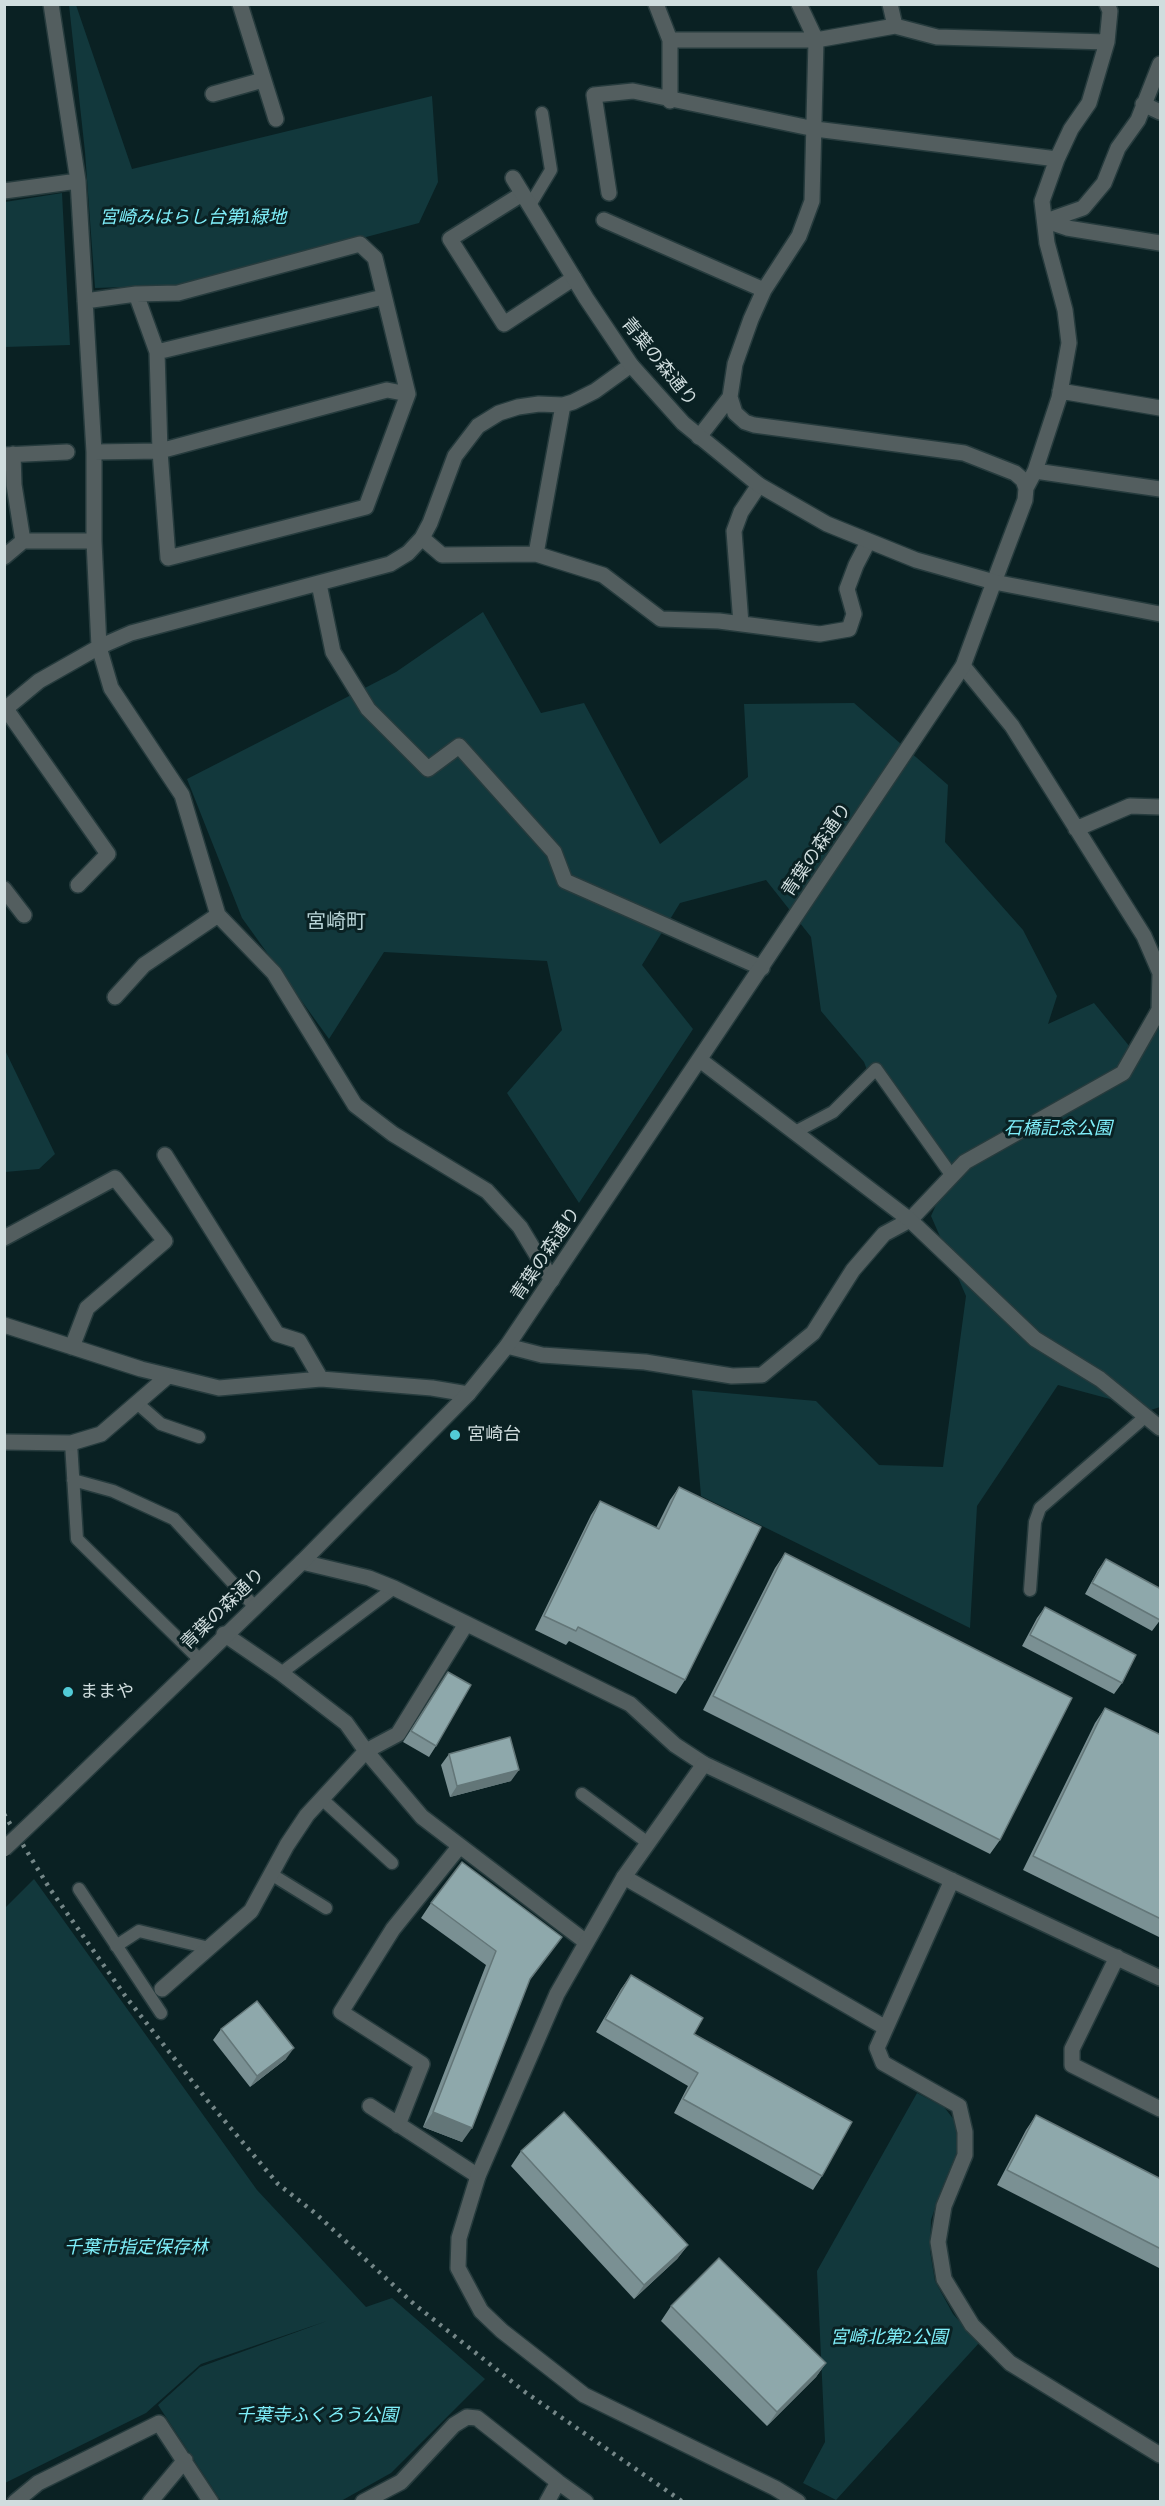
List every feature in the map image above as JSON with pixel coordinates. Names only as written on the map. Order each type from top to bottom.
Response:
[{"type":"street","points":[[51,4],[78,180],[94,452],[94,541],[99,647],[111,688],[182,795],[218,915],[274,973],[356,1105],[393,1134],[487,1191],[520,1227],[552,1280]]},
{"type":"street","points":[[240,4],[276,119]]},
{"type":"street","points":[[656,4],[670,40],[670,101]]},
{"type":"street","points":[[799,4],[816,40],[812,201],[799,236],[764,290],[751,319],[735,364],[730,397],[735,413],[745,422],[754,425],[964,453],[1015,473],[1023,480],[1026,488]]},
{"type":"street","points":[[890,4],[895,26]]},
{"type":"street","points":[[994,582],[1025,500],[1026,488],[1035,471],[1060,391],[1069,343],[1065,310],[1047,243],[1042,201],[1071,129],[1089,103],[1107,42],[1110,11],[1107,4]]},
{"type":"street","points":[[670,40],[816,40],[895,26],[937,37],[1107,42]]},
{"type":"street","points":[[1046,221],[1083,207],[1104,183],[1118,148],[1138,120],[1161,64]]},
{"type":"street","points":[[213,94],[263,80]]},
{"type":"street","points":[[609,193],[594,94],[633,92],[815,129],[1057,159]]},
{"type":"street","points":[[1143,104],[1161,112]]},
{"type":"street","name":"青葉の森通り","points":[[513,178],[574,279],[631,365],[665,405],[699,437],[759,484],[793,506],[868,542],[916,560],[994,582],[1161,614]]},
{"type":"street","points":[[5,189],[78,180]]},
{"type":"street","points":[[526,200],[450,239],[504,324],[574,279]]},
{"type":"street","points":[[604,220],[764,290]]},
{"type":"street","points":[[1046,221],[1067,228],[1161,243]]},
{"type":"street","points":[[85,301],[136,294],[178,293],[360,244],[375,258],[408,394],[366,507],[168,558],[160,451],[157,352],[136,294]]},
{"type":"street","points":[[157,352],[383,297]]},
{"type":"street","points":[[78,885],[108,854],[5,709],[39,681],[99,647],[130,633],[390,564],[408,553],[422,538],[430,523],[455,456],[478,426],[499,413],[518,407],[539,404],[563,405],[584,397],[631,365]]},
{"type":"street","points":[[94,452],[160,451],[387,390],[408,394]]},
{"type":"street","points":[[1060,391],[1161,408]]},
{"type":"street","points":[[699,437],[730,397]]},
{"type":"street","points":[[536,554],[563,405]]},
{"type":"street","points":[[23,541],[9,485],[9,455],[68,453]]},
{"type":"street","points":[[1035,471],[1161,489]]},
{"type":"street","points":[[741,624],[734,531],[741,512],[759,484]]},
{"type":"street","points":[[422,538],[442,555],[536,554],[603,575],[661,619],[741,624],[820,634],[849,628],[854,614],[847,589],[868,542]]},
{"type":"street","points":[[4,557],[23,541],[94,541]]},
{"type":"street","name":"青葉の森通り","points":[[4,1849],[224,1634],[302,1562],[468,1394],[507,1346],[963,666],[994,582]]},
{"type":"street","points":[[319,584],[333,652],[368,709],[428,769],[459,746],[554,852],[565,881],[762,968]]},
{"type":"street","points":[[507,1346],[542,1355],[645,1362],[732,1376],[762,1375],[813,1333],[853,1270],[884,1234],[910,1220],[966,1162],[1123,1073],[1159,1010],[1161,974],[1144,936],[1012,726],[963,666]]},
{"type":"street","points":[[1076,829],[1130,806],[1161,807]]},
{"type":"street","points":[[4,890],[24,915]]},
{"type":"street","points":[[115,997],[144,965],[218,915]]},
{"type":"street","points":[[700,1060],[910,1220],[1035,1339],[1100,1379],[1161,1428]]},
{"type":"street","points":[[165,1155],[277,1334],[299,1341],[321,1379]]},
{"type":"street","points":[[4,1238],[115,1178],[165,1241],[87,1308],[72,1347]]},
{"type":"street","points":[[4,1325],[168,1376],[219,1388],[321,1379],[432,1388],[468,1394]]},
{"type":"street","points":[[4,1442],[71,1443],[101,1434],[168,1376]]},
{"type":"street","points":[[302,1562],[369,1578],[394,1588],[630,1704],[675,1745],[704,1764],[1161,1978]]},
{"type":"street","points":[[162,1989],[251,1911],[307,1815],[366,1751],[398,1734],[466,1624]]},
{"type":"street","points":[[224,1634],[281,1673],[346,1723],[366,1751],[422,1817],[459,1848],[586,1942]]},
{"type":"street","points":[[704,1764],[624,1877],[557,1994],[478,2176],[459,2238],[458,2268],[481,2311],[502,2331],[584,2395],[775,2488],[798,2502]]},
{"type":"street","points":[[398,2125],[422,2064],[341,2013],[393,1929],[459,1848]]},
{"type":"street","points":[[624,1877],[886,2028]]},
{"type":"street","points":[[952,1880],[877,2048],[883,2063],[959,2106],[965,2132],[965,2155],[944,2206],[938,2242],[944,2279],[972,2325],[1010,2363],[1161,2455]]},
{"type":"street","points":[[1117,1957],[1072,2049],[1072,2065],[1161,2109]]},
{"type":"street","points":[[370,2106],[478,2176]]},
{"type":"street","points":[[363,2502],[401,2482],[454,2426],[467,2417],[477,2418],[586,2502]]},
{"type":"street","points":[[15,2502],[38,2483],[159,2422],[211,2502]]},
{"type":"street","points":[[150,2502],[185,2460]]},
{"type":"street","points":[[547,2502],[558,2482]]},
{"type":"lane","points":[[526,200],[551,170],[543,113]]},
{"type":"lane","points":[[795,1132],[833,1112],[876,1069],[952,1176]]},
{"type":"lane","points":[[137,1403],[161,1424],[199,1437]]},
{"type":"lane","points":[[1029,1590],[1035,1522],[1040,1508],[1146,1416]]},
{"type":"lane","points":[[71,1443],[77,1539],[199,1659]]},
{"type":"lane","points":[[74,1480],[113,1491],[174,1519],[254,1606]]},
{"type":"lane","points":[[281,1673],[394,1588]]},
{"type":"lane","points":[[582,1794],[648,1843]]},
{"type":"lane","points":[[323,1800],[392,1863]]},
{"type":"lane","points":[[271,1874],[326,1908]]},
{"type":"lane","points":[[79,1889],[161,2013]]},
{"type":"lane","points":[[116,1946],[139,1931],[209,1948]]},
{"type":"green space","name":"宮崎みはらし台第1緑地","points":[[69,5],[76,5],[132,169],[432,96],[438,182],[419,223],[185,285],[95,288],[85,152]]},
{"type":"green space","points":[[62,193],[70,345],[5,347],[5,202]]},
{"type":"green space","name":"石橋記念公園","points":[[483,612],[541,713],[584,703],[660,844],[748,777],[744,704],[854,703],[948,785],[945,842],[1023,930],[1057,996],[1048,1024],[1094,1003],[1139,1058],[1160,1024],[1160,1407],[1151,1410],[1058,1385],[977,1506],[970,1628],[701,1496],[692,1390],[816,1401],[879,1465],[943,1467],[966,1296],[931,1216],[953,1167],[867,1070],[864,1062],[821,1011],[811,937],[766,880],[680,903],[642,965],[693,1029],[579,1203],[507,1093],[562,1030],[547,961],[384,952],[329,1039],[242,918],[187,779],[396,672]]},
{"type":"green space","points":[[4,1048],[55,1154],[39,1169],[5,1172]]},
{"type":"green space","name":"千葉市指定保存林","points":[[34,1879],[257,2190],[366,2307],[392,2298],[485,2379],[391,2473],[341,2501],[221,2501],[158,2405],[200,2367],[327,2321],[201,2364],[146,2413],[5,2483],[4,1909]]},
{"type":"green space","name":"宮崎北第2公園","points":[[917,2093],[944,2107],[955,2121],[959,2136],[957,2152],[931,2220],[930,2251],[935,2281],[953,2314],[979,2343],[836,2500],[803,2483],[825,2442],[817,2271]]},
{"type":"building","points":[[679,1487],[761,1527],[685,1680],[578,1627],[576,1631],[544,1616],[600,1501],[659,1529]]},
{"type":"building","points":[[785,1553],[1072,1698],[1000,1840],[713,1696]]},
{"type":"building","points":[[1106,1559],[1161,1589],[1160,1620],[1092,1583]]},
{"type":"building","points":[[1045,1607],[1136,1655],[1122,1683],[1030,1635]]},
{"type":"building","points":[[448,1672],[471,1685],[436,1746],[411,1731]]},
{"type":"building","points":[[1105,1708],[1161,1735],[1161,1919],[1033,1856]]},
{"type":"building","points":[[510,1737],[519,1770],[457,1786],[449,1754]]},
{"type":"building","points":[[462,1862],[562,1937],[530,1979],[472,2128],[433,2112],[496,1951],[431,1903]]},
{"type":"building","points":[[631,1975],[703,2018],[694,2034],[852,2122],[822,2176],[683,2099],[698,2073],[605,2019]]},
{"type":"building","points":[[257,2001],[294,2048],[257,2076],[221,2029]]},
{"type":"building","points":[[564,2112],[688,2245],[644,2285],[521,2151]]},
{"type":"building","points":[[1036,2115],[1161,2179],[1161,2249],[1007,2170]]},
{"type":"building","points":[[719,2258],[826,2363],[777,2412],[671,2306]]},
{"type":"railway","points":[[4,1814],[50,1889],[126,1997],[207,2100],[278,2184],[315,2213],[414,2304],[525,2392],[683,2502]]},
{"type":"place","name":"宮崎台","points":[[455,1435]]},
{"type":"place","name":"ままや","points":[[68,1692]]},
{"type":"district","name":"宮崎町","points":[[336,922]]},
{"type":"park label","name":"千葉寺ふくろう公園","points":[[317,2416]]}]
